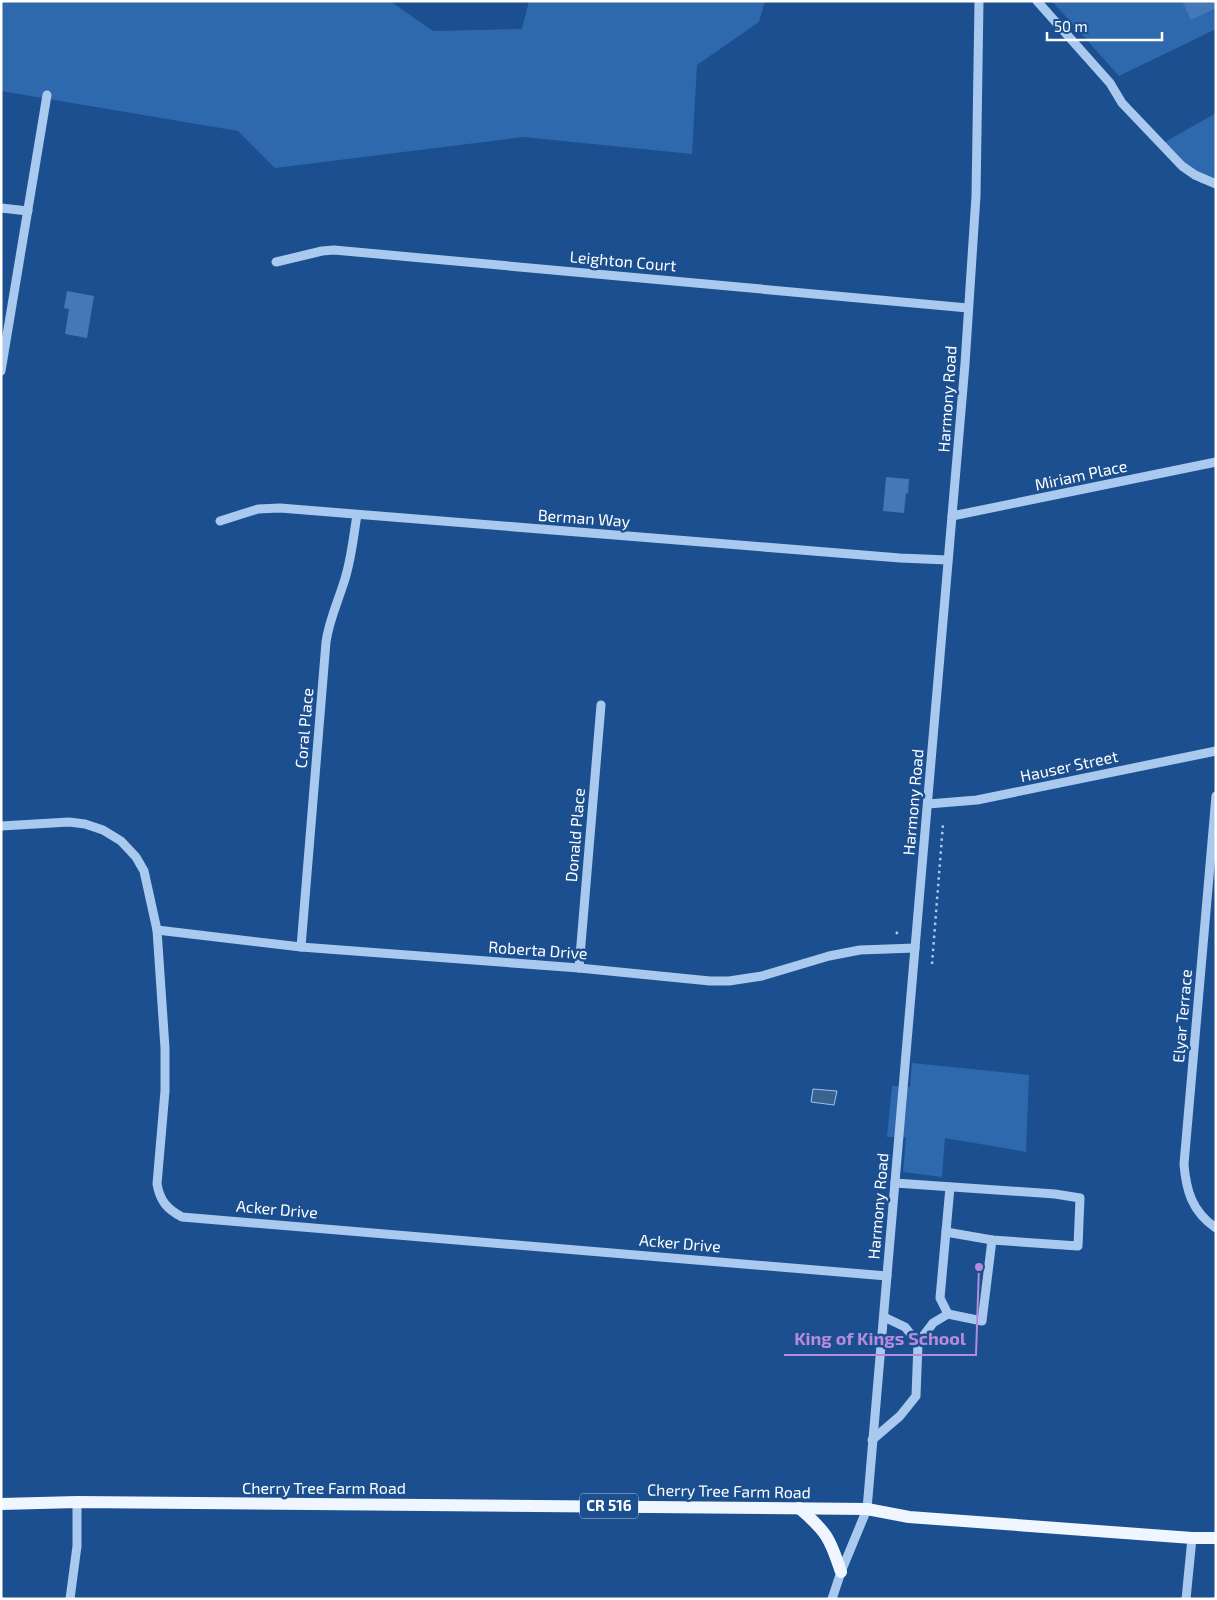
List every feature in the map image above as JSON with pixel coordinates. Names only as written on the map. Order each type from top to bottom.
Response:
[{"type":"main road","name":"Cherry Tree Farm Road","points":[[1,1504],[77,1502],[799,1508],[867,1510],[910,1517],[1192,1538],[1216,1538]]},
{"type":"main road","points":[[799,1508],[828,1537],[841,1572]]},
{"type":"street","name":"Harmony Road","points":[[832,1599],[841,1572],[867,1510],[928,804],[968,308],[976,196],[979,1]]},
{"type":"street","points":[[1037,1],[1110,83],[1122,103],[1182,166],[1195,175],[1216,184]]},
{"type":"street","points":[[1,370],[47,95]]},
{"type":"street","points":[[1,208],[28,211]]},
{"type":"street","name":"Leighton Court","points":[[276,262],[334,250],[968,308]]},
{"type":"street","name":"Miriam Place","points":[[952,516],[1216,462]]},
{"type":"street","name":"Berman Way","points":[[220,521],[258,509],[269,508],[900,558],[948,560]]},
{"type":"street","name":"Coral Place","points":[[301,946],[326,642],[332,615],[344,585],[357,515]]},
{"type":"street","name":"Donald Place","points":[[579,968],[601,705]]},
{"type":"street","name":"Hauser Street","points":[[928,804],[977,800],[1216,751]]},
{"type":"street","name":"Elyar Terrace","points":[[1216,796],[1184,1164],[1186,1183],[1191,1200],[1199,1213],[1216,1228]]},
{"type":"street","name":"Acker Drive","points":[[1,826],[69,822],[85,824],[103,830],[121,841],[136,857],[144,871],[156,930],[165,1048],[164,1091],[157,1184],[164,1204],[171,1211],[182,1216],[887,1276]]},
{"type":"street","name":"Roberta Drive","points":[[156,930],[301,946],[579,968],[710,981],[729,981],[762,976],[829,956],[860,950],[915,948]]},
{"type":"street","points":[[895,1183],[1055,1194],[1080,1198],[1078,1246],[992,1240],[946,1232]]},
{"type":"street","points":[[948,1314],[940,1298],[950,1187]]},
{"type":"street","points":[[872,1440],[900,1416],[916,1396],[918,1343],[933,1323],[948,1314],[982,1321],[992,1240]]},
{"type":"street","points":[[884,1317],[905,1328],[918,1343]]},
{"type":"street","points":[[70,1599],[77,1546],[77,1502]]},
{"type":"street","points":[[1186,1599],[1192,1538]]},
{"type":"path","points":[[932,964],[943,824]]},
{"type":"shaded area","points":[[1,1],[390,1],[433,31],[522,29],[529,1],[765,1],[759,22],[697,65],[692,154],[523,137],[275,168],[238,131],[1,91]]},
{"type":"shaded area","points":[[1052,1],[1216,1],[1216,29],[1119,76]]},
{"type":"shaded area","points":[[1216,113],[1216,181],[1202,184],[1158,146]]},
{"type":"shaded area","points":[[912,1063],[1029,1075],[1026,1152],[945,1138],[942,1177],[903,1172],[906,1137],[887,1137],[892,1086],[910,1087]]},
{"type":"shaded area","points":[[813,1089],[837,1091],[834,1105],[811,1102]]},
{"type":"building","points":[[1182,1],[1216,1],[1216,8],[1191,20]]},
{"type":"building","points":[[67,291],[94,296],[87,338],[65,334],[69,309],[64,308]]},
{"type":"building","points":[[886,477],[909,479],[904,513],[883,511]]},
{"type":"place","name":"King of Kings School","points":[[979,1267]]}]
